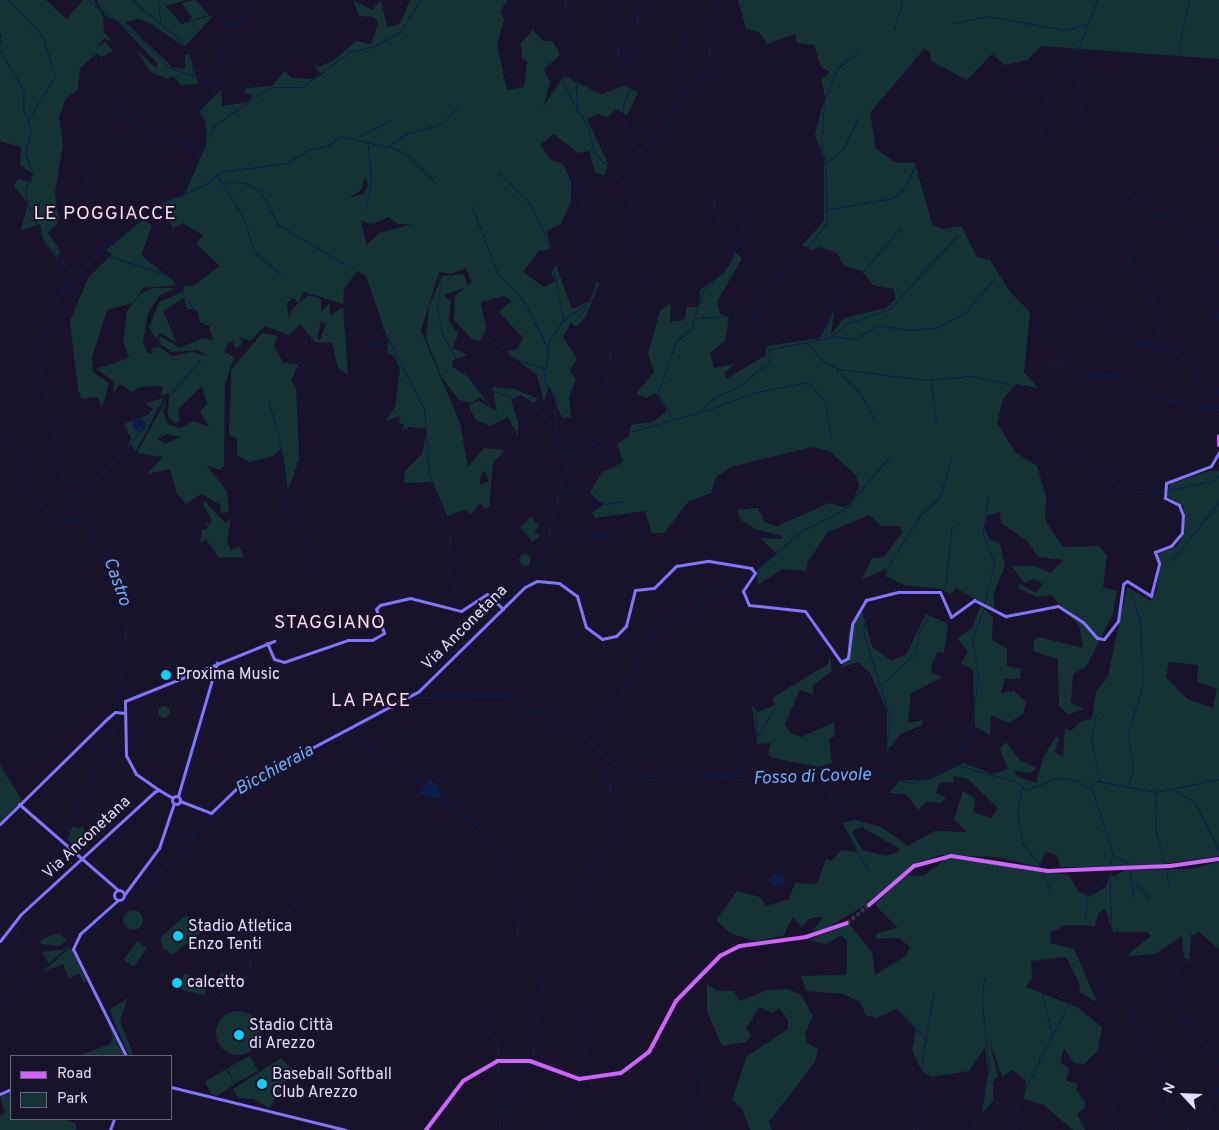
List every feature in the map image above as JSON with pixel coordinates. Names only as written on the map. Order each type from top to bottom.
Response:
[{"type":"main road","points":[[1219,436],[1219,445]]},
{"type":"main road","points":[[1216,465],[1219,452]]},
{"type":"main road","name":"Via Anconetana","points":[[180,801],[199,812],[211,812],[238,787],[412,693],[531,582],[564,586],[578,598],[590,633],[610,639],[626,626],[635,590],[654,588],[676,566],[709,561],[753,570],[743,591],[748,603],[808,613],[819,636],[832,646],[841,662],[848,658],[848,633],[862,605],[881,595],[941,593],[951,617],[970,601],[978,601],[984,606],[1006,616],[1058,606],[1104,639],[1118,621],[1123,584],[1127,581],[1151,596],[1159,563],[1155,552],[1171,546],[1182,534],[1185,525],[1179,505],[1165,498],[1165,487],[1168,481],[1216,465]]},
{"type":"main road","points":[[268,643],[270,648],[284,662],[347,640],[372,640],[384,633],[376,609],[383,603],[410,598],[462,611],[485,594],[502,607]]},
{"type":"main road","points":[[174,805],[180,801],[176,796],[159,790],[130,764],[125,713],[130,696],[274,641],[270,648]]},
{"type":"main road","points":[[262,645],[270,648]]},
{"type":"main road","points":[[126,1055],[73,948],[80,934],[124,895],[126,888],[158,848],[174,805],[217,662]]},
{"type":"main road","points":[[0,824],[108,718],[115,712],[125,713]]},
{"type":"main road","name":"Via Anconetana","points":[[0,941],[2,933],[7,932],[20,915],[159,790]]},
{"type":"main road","points":[[20,804],[84,858],[112,887],[124,895]]},
{"type":"main road","points":[[88,863],[90,852]]},
{"type":"main road","points":[[869,905],[914,866],[951,856],[1048,871],[1219,859]]},
{"type":"main road","points":[[79,863],[88,863]]},
{"type":"main road","points":[[112,887],[117,900]]},
{"type":"main road","points":[[114,894],[126,888]]},
{"type":"main road","points":[[426,1130],[463,1082],[496,1061],[530,1061],[580,1079],[622,1073],[649,1052],[676,1001],[720,956],[740,946],[806,937],[847,923]]},
{"type":"main road","points":[[172,1087],[346,1130]]},
{"type":"green space","points":[[0,0],[46,0],[67,19],[83,0],[94,0],[103,16],[104,32],[113,42],[104,38],[96,49],[105,42],[113,51],[101,57],[96,54],[80,68],[78,90],[66,98],[59,117],[63,144],[55,192],[59,221],[48,233],[60,251],[57,259],[44,243],[40,224],[21,231],[28,203],[14,187],[18,179],[31,182],[33,174],[20,165],[21,147],[0,141]]},
{"type":"green space","points":[[97,0],[186,0],[166,6],[181,24],[214,15],[184,47],[150,23],[139,19],[125,22],[172,67],[185,69],[185,55],[190,55],[198,84],[181,85],[173,76],[168,79],[150,72],[136,49],[157,69],[157,63],[117,21],[105,16]]},
{"type":"green space","points":[[195,0],[209,15],[189,21],[192,18],[182,3]]},
{"type":"green space","points":[[353,0],[372,10],[381,0],[387,27],[400,24],[410,0],[508,0],[500,11],[504,19],[497,45],[507,90],[524,87],[527,61],[522,58],[521,43],[533,30],[543,41],[552,41],[560,55],[544,69],[550,82],[543,107],[564,76],[601,94],[624,86],[638,92],[627,116],[617,109],[607,117],[598,114],[587,119],[608,164],[604,176],[595,172],[589,151],[578,153],[554,134],[540,145],[551,160],[563,164],[571,181],[571,202],[561,224],[547,231],[551,249],[539,251],[523,272],[544,287],[555,281],[551,272],[556,265],[572,309],[590,301],[597,281],[599,285],[586,316],[577,327],[571,323],[563,337],[577,359],[570,370],[576,379],[569,397],[571,417],[562,418],[549,386],[544,402],[537,375],[510,355],[508,351],[517,349],[523,338],[499,312],[511,301],[504,296],[481,302],[486,329],[480,341],[473,340],[454,320],[455,295],[472,283],[466,268],[451,274],[439,272],[421,331],[460,423],[468,467],[484,448],[505,450],[493,463],[489,507],[485,509],[480,503],[472,514],[464,510],[447,516],[433,482],[404,483],[405,471],[422,454],[427,429],[409,427],[405,431],[406,427],[401,433],[404,424],[399,423],[400,416],[386,421],[395,406],[400,369],[395,357],[387,353],[388,340],[366,276],[357,271],[344,289],[343,304],[304,292],[298,303],[294,298],[287,303],[289,319],[292,309],[308,295],[321,299],[321,312],[330,303],[330,316],[343,307],[348,375],[338,368],[332,343],[315,342],[300,324],[289,335],[265,326],[251,341],[238,337],[243,342],[236,349],[233,341],[228,343],[224,352],[234,357],[225,385],[224,466],[220,470],[206,465],[227,491],[229,512],[220,513],[221,505],[201,494],[186,504],[176,492],[170,469],[147,474],[163,457],[137,453],[167,398],[163,412],[168,425],[180,428],[194,421],[209,427],[200,412],[207,404],[202,386],[178,409],[180,421],[175,423],[168,416],[169,393],[160,396],[163,386],[139,387],[132,392],[120,384],[113,394],[114,381],[96,369],[129,358],[123,341],[127,311],[140,294],[153,288],[175,288],[159,296],[148,313],[143,343],[147,352],[153,354],[152,348],[159,347],[172,356],[192,352],[208,356],[198,350],[172,352],[159,343],[160,336],[180,348],[202,338],[213,340],[209,326],[200,322],[197,310],[187,309],[184,298],[163,311],[177,343],[160,333],[156,339],[149,327],[159,302],[183,292],[184,286],[193,286],[220,266],[196,244],[203,235],[182,223],[173,228],[159,204],[185,194],[206,145],[206,122],[199,112],[221,90],[222,106],[248,102],[252,96],[244,92],[247,88],[272,86],[285,71],[292,78],[314,79],[320,73],[313,63],[319,67],[334,60],[356,41],[371,44],[378,23],[374,17],[359,16]],"holes":[[[365,177],[368,185],[364,194],[349,198],[361,190]],[[388,217],[398,224],[412,224],[379,233],[367,245],[361,221],[373,224]],[[321,321],[326,324],[320,340],[317,338]],[[166,434],[182,436],[165,444],[158,439]],[[485,471],[489,481],[480,485],[481,474]]]},
{"type":"green space","points":[[738,0],[1219,0],[1219,59],[1042,46],[1027,60],[1005,65],[992,54],[967,80],[931,61],[930,52],[924,49],[870,113],[876,149],[894,162],[915,163],[932,224],[943,229],[961,226],[977,257],[990,260],[1010,292],[1030,312],[1024,372],[1038,388],[1016,384],[1003,399],[997,423],[1015,452],[1037,466],[1046,496],[1045,520],[1063,547],[1099,546],[1107,555],[1103,587],[1117,591],[1113,614],[1086,667],[1073,674],[1071,703],[1084,709],[1068,714],[1059,706],[1058,659],[1033,651],[1034,640],[1039,637],[1083,648],[1079,625],[1051,595],[1037,597],[1017,588],[1020,584],[1036,593],[1043,584],[1033,579],[1024,583],[1012,566],[1035,566],[1051,573],[1063,560],[1038,557],[1027,541],[1001,523],[1000,512],[988,515],[984,527],[989,539],[1000,544],[1005,566],[993,595],[995,611],[956,588],[950,595],[942,589],[904,585],[885,576],[886,569],[862,579],[872,558],[884,557],[902,533],[900,526],[882,526],[869,515],[828,532],[807,563],[807,571],[782,569],[758,585],[757,570],[777,554],[760,538],[782,539],[782,536],[755,529],[741,520],[737,510],[758,508],[765,523],[777,526],[829,503],[843,507],[850,504],[859,488],[856,475],[829,451],[812,447],[731,467],[716,477],[711,493],[688,502],[664,533],[652,533],[645,511],[595,518],[592,513],[603,505],[590,493],[601,473],[623,462],[617,444],[629,436],[631,425],[653,422],[667,411],[656,393],[646,398],[636,394],[654,372],[648,354],[660,311],[671,303],[670,322],[684,320],[687,307],[699,307],[700,290],[724,273],[735,253],[742,258],[717,302],[720,314],[729,317],[725,341],[710,353],[714,368],[735,364],[724,373],[726,379],[765,356],[767,346],[820,338],[834,312],[831,334],[844,318],[886,308],[896,299],[893,289],[873,285],[862,271],[844,266],[837,253],[820,247],[811,250],[802,245],[824,221],[824,159],[815,135],[825,96],[821,80],[830,72],[821,67],[814,45],[797,43],[795,34],[767,44],[759,32],[746,29]]},
{"type":"green space","points":[[144,219],[152,226],[141,255],[178,285],[143,288],[133,303],[107,310],[92,358],[93,372],[109,383],[102,408],[98,397],[82,399],[78,390],[70,321],[88,278],[112,254],[106,250]]},
{"type":"green space","points":[[464,274],[468,287],[443,295],[451,301],[449,320],[458,334],[453,348],[467,355],[453,360],[452,366],[467,376],[492,408],[480,397],[471,403],[459,400],[442,378],[426,338],[429,307],[442,276]]},
{"type":"green space","points":[[262,333],[278,336],[274,345],[283,363],[298,364],[291,381],[296,388],[299,459],[288,491],[282,448],[273,456],[249,462],[237,455],[237,438],[229,435],[231,370]]},
{"type":"green space","points":[[492,387],[515,389],[538,399],[534,403],[520,395],[511,400],[518,422],[518,436],[508,417],[490,426],[475,419],[468,405],[479,401],[497,411]]},
{"type":"green space","points":[[164,398],[136,451],[132,445],[127,447],[131,438],[124,424],[148,415],[153,409],[145,403]]},
{"type":"green space","points":[[1210,471],[1219,471],[1219,856],[1147,866],[1060,867],[1057,855],[1045,852],[1039,867],[997,857],[940,855],[915,863],[867,904],[825,929],[812,931],[824,917],[810,918],[802,927],[793,917],[783,936],[755,941],[731,934],[716,920],[737,891],[760,897],[766,906],[789,899],[795,883],[817,884],[826,859],[832,861],[841,850],[857,852],[843,823],[855,820],[881,827],[908,846],[935,831],[967,832],[954,819],[963,791],[975,798],[973,812],[991,818],[998,808],[968,779],[953,776],[954,782],[939,783],[936,793],[946,798],[941,803],[927,801],[918,810],[906,794],[889,793],[901,780],[928,780],[964,763],[992,774],[1008,769],[1000,749],[1006,742],[1020,760],[1036,768],[1031,773],[1014,771],[1018,777],[1036,783],[1044,756],[1056,736],[1060,739],[1054,752],[1063,757],[1065,728],[1071,731],[1081,721],[1092,719],[1096,692],[1108,676],[1127,587],[1150,601],[1157,589],[1159,554],[1176,547],[1185,533],[1184,507],[1167,496],[1170,484]],"holes":[[[1169,662],[1198,665],[1197,682],[1217,688],[1213,708],[1187,699],[1166,677]],[[862,827],[900,849],[898,852],[886,856],[862,850],[853,834],[853,830]]]},
{"type":"green space","points":[[205,501],[225,523],[231,518],[227,542],[231,551],[239,546],[244,557],[219,558],[206,539],[200,543],[202,530],[208,528],[205,522],[210,525],[212,520],[203,505]]},
{"type":"green space","points":[[531,517],[539,526],[534,531],[539,536],[533,542],[520,527]]},
{"type":"green space","points":[[523,554],[527,554],[531,560],[527,566],[523,566],[519,562],[519,558]]},
{"type":"green space","points":[[981,605],[993,617],[992,640],[1007,648],[1007,666],[1021,669],[1020,679],[1005,679],[1001,693],[1014,691],[1026,702],[1023,714],[1009,723],[991,715],[990,735],[975,726],[973,670],[961,663],[968,652],[958,638],[972,628]]},
{"type":"green space","points":[[862,610],[872,647],[891,660],[906,655],[926,614],[948,624],[944,653],[938,652],[931,666],[932,673],[942,677],[911,693],[908,723],[923,720],[921,726],[901,733],[887,751],[887,710],[870,673],[858,662],[840,668],[849,658],[848,633]]},
{"type":"green space","points":[[830,656],[832,671],[812,686],[814,695],[800,690],[785,724],[791,734],[802,737],[834,722],[835,736],[829,739],[832,763],[819,767],[773,758],[768,754],[771,743],[757,744],[752,706],[758,712],[775,705],[772,698],[828,664]]},
{"type":"green space","points":[[164,706],[170,712],[164,718],[158,712]]},
{"type":"green space","points":[[0,765],[22,800],[0,823]]},
{"type":"green space","points":[[82,825],[86,835],[78,850],[67,839],[73,826],[80,829]]},
{"type":"green space","points":[[947,858],[1069,875],[1078,891],[1089,897],[1106,887],[1110,874],[1114,877],[1124,870],[1191,869],[1219,862],[1219,949],[1199,932],[1192,936],[1189,961],[1184,958],[1182,936],[1155,954],[1127,955],[1151,936],[1147,932],[1113,932],[1105,909],[1098,914],[1095,926],[1067,925],[1051,932],[1050,943],[1074,949],[1097,1002],[1079,992],[1080,985],[1066,957],[1031,961],[1032,978],[1026,987],[1077,1007],[1102,1027],[1098,1050],[1084,1064],[1074,1063],[1064,1048],[1060,1062],[1069,1069],[1066,1081],[1078,1083],[1076,1090],[1085,1101],[1085,1108],[1077,1114],[1085,1130],[1073,1130],[1044,1105],[1024,1099],[1026,1081],[1012,1070],[1002,1077],[989,1039],[998,1076],[993,1082],[993,1101],[982,1113],[988,1073],[985,1047],[969,1071],[931,1077],[922,1071],[912,1051],[916,1030],[897,1009],[876,1018],[866,1015],[860,1002],[844,994],[806,991],[801,976],[845,975],[847,970],[847,941],[841,935],[826,944],[808,940],[849,924],[872,952],[875,975],[907,955],[910,947],[899,938],[875,939],[877,933],[898,928],[875,905],[904,875],[923,876]]},
{"type":"green space","points":[[133,910],[140,913],[143,920],[140,927],[133,930],[126,927],[123,920],[126,913]]},
{"type":"green space","name":"Stadio Atletica Enzo Tenti","points":[[186,915],[197,923],[200,933],[172,955],[163,948],[160,938]]},
{"type":"green space","points":[[59,933],[67,941],[59,946],[41,944],[40,940]]},
{"type":"green space","points":[[137,941],[147,948],[134,967],[124,960]]},
{"type":"green space","points":[[68,947],[49,964],[42,952],[61,950]]},
{"type":"green space","points":[[70,947],[87,982],[84,983],[79,973],[69,978],[63,964],[44,971]]},
{"type":"green space","points":[[223,971],[231,971],[236,976],[234,987],[223,989],[218,984],[218,976]]},
{"type":"green space","points":[[184,974],[208,980],[204,996],[180,990]]},
{"type":"green space","points":[[707,984],[717,991],[734,991],[739,1001],[768,990],[788,989],[801,995],[813,1016],[805,1033],[807,1043],[818,1049],[815,1062],[769,1122],[772,1130],[750,1130],[742,1109],[732,1100],[747,1056],[788,1029],[788,1020],[779,1008],[772,1013],[759,1007],[746,1029],[751,1035],[746,1042],[722,1046],[707,1011]]},
{"type":"green space","points":[[128,998],[120,1021],[134,1055],[129,1055],[109,1010]]},
{"type":"green space","name":"Stadio Città di Arezzo","points":[[234,1011],[242,1011],[254,1017],[260,1033],[254,1049],[242,1055],[234,1055],[222,1049],[216,1037],[216,1029],[222,1017]]},
{"type":"green space","points":[[102,1012],[124,1055],[81,1055],[110,1044],[113,1037]]},
{"type":"green space","points":[[250,1056],[258,1071],[235,1083],[227,1068]]},
{"type":"green space","name":"Baseball Softball Club Arezzo","points":[[281,1058],[294,1072],[269,1108],[254,1099],[238,1098],[233,1089]]},
{"type":"green space","points":[[226,1069],[235,1084],[217,1096],[211,1094],[205,1082]]},
{"type":"green space","points":[[10,1092],[10,1120],[67,1120],[76,1124],[76,1130],[0,1130],[0,1116],[5,1114],[0,1097]]},
{"type":"water","points":[[136,418],[142,418],[146,425],[142,432],[136,432],[132,428],[132,422]]},
{"type":"water","points":[[430,778],[439,788],[440,799],[418,794]]},
{"type":"water","points":[[775,873],[781,873],[785,880],[781,887],[775,887],[771,883],[771,877]]},
{"type":"waterway","points":[[8,0],[42,35],[55,76],[28,120]]},
{"type":"waterway","points":[[88,0],[140,38],[168,67],[216,84]]},
{"type":"waterway","points":[[132,0],[180,40],[192,62],[192,78]]},
{"type":"waterway","points":[[158,0],[160,20]]},
{"type":"waterway","points":[[201,0],[231,28]]},
{"type":"waterway","points":[[238,0],[241,21]]},
{"type":"waterway","points":[[180,196],[207,134],[200,105],[215,90],[230,31],[256,0]]},
{"type":"waterway","points":[[205,142],[214,126],[259,94],[273,87],[302,87],[349,52],[372,47],[400,32],[420,0]]},
{"type":"waterway","points":[[565,0],[563,84],[588,127],[594,152],[627,187]]},
{"type":"waterway","points":[[611,0],[610,26],[629,89],[622,108],[628,139],[639,152]]},
{"type":"waterway","points":[[624,63],[632,47],[641,0]]},
{"type":"waterway","points":[[683,94],[701,78],[710,53],[706,36],[722,0]]},
{"type":"waterway","points":[[894,28],[903,0]]},
{"type":"waterway","points":[[1040,142],[1047,90],[1070,70],[1097,0]]},
{"type":"waterway","points":[[1178,52],[1189,0]]},
{"type":"waterway","points":[[954,23],[987,16],[1065,30],[1086,24]]},
{"type":"waterway","points":[[0,33],[0,44]]},
{"type":"waterway","points":[[620,426],[605,385],[613,336],[618,327],[634,317],[639,303],[641,268],[627,187],[640,152],[669,118],[682,93],[684,37]]},
{"type":"waterway","points":[[0,51],[24,91],[23,109],[31,131],[25,153],[32,172],[25,191],[28,205],[44,241],[70,271],[60,293]]},
{"type":"waterway","points":[[412,693],[505,603],[542,558],[569,454],[619,427],[633,431],[700,412],[713,398],[738,387],[769,362],[769,350],[753,329],[752,315],[761,306],[760,292],[774,287],[788,260],[802,253],[827,223],[825,160],[821,148],[824,100],[838,67],[860,51]]},
{"type":"waterway","points":[[1078,51],[1076,73],[1084,126]]},
{"type":"waterway","points":[[575,58],[577,112]]},
{"type":"waterway","points":[[1015,95],[1046,90]]},
{"type":"waterway","points":[[110,104],[144,128],[166,140],[184,143],[198,155]]},
{"type":"waterway","points":[[118,711],[128,605],[110,555],[68,508],[38,357],[59,296],[100,249],[128,231],[149,209],[204,185],[220,172],[287,163],[309,149],[328,146],[340,136],[387,147],[408,133],[441,124],[460,105]]},
{"type":"waterway","points":[[826,164],[844,147],[859,116]]},
{"type":"waterway","points":[[359,137],[391,120]]},
{"type":"waterway","points":[[365,208],[371,181],[368,143]]},
{"type":"waterway","points":[[1206,145],[1219,156]]},
{"type":"waterway","points":[[391,147],[405,153],[434,181]]},
{"type":"waterway","points":[[83,157],[88,201],[110,243]]},
{"type":"waterway","points":[[825,210],[893,198],[905,187],[916,163]]},
{"type":"waterway","points":[[498,172],[529,202],[547,238],[563,319]]},
{"type":"waterway","points":[[217,175],[243,217],[254,251],[282,275]]},
{"type":"waterway","points":[[569,455],[555,433],[555,396],[544,381],[549,340],[563,320],[592,300],[596,288],[585,261],[582,201],[571,175]]},
{"type":"waterway","points":[[708,178],[720,230],[734,246]]},
{"type":"waterway","points":[[223,182],[244,183],[260,190],[277,224],[346,265]]},
{"type":"waterway","points":[[1124,190],[1149,209],[1219,242]]},
{"type":"waterway","points":[[672,418],[658,393],[676,341],[691,329],[702,292],[729,264],[742,233],[743,206]]},
{"type":"waterway","points":[[472,207],[497,272],[523,300],[548,349]]},
{"type":"waterway","points":[[816,340],[838,300],[900,228]]},
{"type":"waterway","points":[[770,349],[828,338],[846,324],[889,309],[958,235]]},
{"type":"waterway","points":[[1113,237],[1126,248],[1137,278],[1154,299],[1158,334],[1166,347]]},
{"type":"waterway","points":[[97,252],[170,276],[195,311]]},
{"type":"waterway","points":[[1198,276],[1219,317]]},
{"type":"waterway","points":[[833,336],[855,339],[878,325],[907,330],[936,328],[966,312],[993,280]]},
{"type":"waterway","points":[[441,281],[437,306],[442,333],[463,371],[477,385],[534,406],[553,426]]},
{"type":"waterway","points":[[1072,301],[1146,345],[1175,350],[1204,384],[1219,392]]},
{"type":"waterway","points":[[696,318],[730,316]]},
{"type":"waterway","points":[[377,319],[424,408],[429,474],[450,540],[448,564],[459,608]]},
{"type":"waterway","points":[[483,334],[515,359],[546,369]]},
{"type":"waterway","points":[[365,341],[390,351]]},
{"type":"waterway","points":[[806,342],[824,362],[839,369],[924,380],[973,376],[1007,384]]},
{"type":"waterway","points":[[147,420],[200,360]]},
{"type":"waterway","points":[[1047,362],[1065,362],[1082,373],[1114,376],[1156,397],[1219,409]]},
{"type":"waterway","points":[[836,369],[860,393],[875,420]]},
{"type":"waterway","points":[[931,381],[936,423]]},
{"type":"waterway","points":[[703,412],[752,393],[808,382],[825,401],[831,438]]},
{"type":"waterway","points":[[268,401],[279,437],[284,493],[294,529],[307,541],[316,562],[306,571],[308,581]]},
{"type":"waterway","points":[[1019,422],[1032,436],[1105,474],[1124,492],[1163,491]]},
{"type":"waterway","points":[[66,495],[84,493],[140,432]]},
{"type":"waterway","points":[[0,435],[18,455],[30,490],[48,513],[76,521]]},
{"type":"waterway","points":[[563,437],[575,449]]},
{"type":"waterway","points":[[589,442],[618,456]]},
{"type":"waterway","points":[[577,448],[610,462]]},
{"type":"waterway","points":[[755,570],[802,531],[844,510],[889,457]]},
{"type":"waterway","points":[[881,595],[881,584],[892,559],[921,514],[940,497],[951,458]]},
{"type":"waterway","points":[[1167,490],[1213,481],[1219,475]]},
{"type":"waterway","points":[[560,493],[576,490],[605,504],[623,501]]},
{"type":"waterway","points":[[984,604],[994,563],[983,532],[988,495]]},
{"type":"waterway","points":[[1172,560],[1219,502]]},
{"type":"waterway","points":[[881,685],[915,653],[919,632],[945,588],[952,525]]},
{"type":"waterway","points":[[548,537],[557,539],[577,528],[600,536],[632,526]]},
{"type":"waterway","points":[[585,735],[616,704],[637,664],[653,649],[653,627],[689,615],[704,593],[730,586],[752,572]]},
{"type":"waterway","points":[[723,589],[745,603],[760,599]]},
{"type":"waterway","points":[[1128,785],[1133,770],[1128,734],[1143,683],[1140,622],[1132,595]]},
{"type":"waterway","points":[[880,599],[865,621],[863,631],[890,718],[887,744],[891,755],[884,774]]},
{"type":"waterway","points":[[952,764],[971,733],[978,674],[972,640],[984,607]]},
{"type":"waterway","points":[[441,662],[459,618]]},
{"type":"waterway","points":[[756,738],[755,672],[776,650]]},
{"type":"waterway","points":[[184,801],[182,792],[213,687]]},
{"type":"waterway","name":"Fosso di Covole","points":[[411,697],[506,696],[581,733],[610,761],[648,779],[727,777],[753,782],[877,774],[910,783],[956,765],[1015,781],[1026,790],[1058,778],[1076,780],[1088,788],[1097,781],[1156,792],[1219,779]]},
{"type":"waterway","name":"Bicchieraia","points":[[252,782],[389,709]]},
{"type":"waterway","points":[[735,778],[748,743],[758,735],[774,709]]},
{"type":"waterway","name":"Castro","points":[[64,836],[110,743],[118,714]]},
{"type":"waterway","points":[[1096,715],[1091,737],[1099,781]]},
{"type":"waterway","points":[[346,733],[424,785]]},
{"type":"waterway","points":[[577,908],[599,853],[618,840],[621,819],[606,776],[611,763]]},
{"type":"waterway","points":[[827,777],[831,804],[868,870]]},
{"type":"waterway","points":[[1022,785],[1017,812],[1023,844],[1040,865],[1051,894]]},
{"type":"waterway","points":[[1091,786],[1113,855],[1109,866]]},
{"type":"waterway","points":[[1173,789],[1195,803],[1219,851]]},
{"type":"waterway","points":[[1155,793],[1156,832],[1165,865]]},
{"type":"waterway","points":[[440,799],[478,826],[500,857],[518,911],[517,939]]},
{"type":"waterway","name":"Bicchieraia","points":[[79,939],[179,854],[223,804]]},
{"type":"waterway","points":[[190,841],[198,814]]},
{"type":"waterway","name":"Castro","points":[[29,905],[61,842]]},
{"type":"waterway","points":[[1113,855],[1128,863],[1134,899]]},
{"type":"waterway","points":[[1166,868],[1169,887]]},
{"type":"waterway","points":[[1109,870],[1111,924]]},
{"type":"waterway","points":[[1085,918],[1087,895],[1108,876]]},
{"type":"waterway","points":[[1134,881],[1150,899]]},
{"type":"waterway","points":[[214,1003],[246,975],[254,951],[298,901]]},
{"type":"waterway","name":"Castro","points":[[0,966],[25,915]]},
{"type":"waterway","points":[[1191,932],[1189,959],[1178,962],[1175,1000],[1186,1022],[1219,1063]]},
{"type":"waterway","name":"Bicchieraia","points":[[0,1002],[69,947]]},
{"type":"waterway","points":[[972,1130],[989,1069],[982,1005],[984,977]]},
{"type":"waterway","points":[[500,1106],[509,1107],[533,1053],[542,984]]},
{"type":"waterway","points":[[918,1130],[922,1058],[934,991]]},
{"type":"waterway","points":[[1042,993],[1052,1036]]},
{"type":"waterway","points":[[581,1078],[586,1062],[582,995]]},
{"type":"waterway","points":[[1016,1130],[1017,1105],[1069,1003]]},
{"type":"waterway","points":[[477,1004],[488,1031],[498,1043],[499,1130]]},
{"type":"waterway","points":[[901,1011],[927,1041]]},
{"type":"waterway","points":[[1131,1012],[1154,1067],[1167,1088],[1167,1108],[1152,1130]]},
{"type":"waterway","points":[[687,1061],[703,1084],[694,1130]]},
{"type":"waterway","points":[[1110,1063],[1115,1130]]},
{"type":"waterway","points":[[551,1130],[579,1081]]},
{"type":"waterway","points":[[1186,1130],[1204,1117],[1219,1088]]},
{"type":"tunnel","points":[[847,923],[869,905]]},
{"type":"place","name":"Proxima Music","points":[[166,675]]},
{"type":"place","name":"Stadio Atletica Enzo Tenti","points":[[178,936]]},
{"type":"place","name":"calcetto","points":[[177,983]]},
{"type":"place","name":"Stadio Città di Arezzo","points":[[239,1035]]},
{"type":"place","name":"Baseball Softball Club Arezzo","points":[[262,1084]]},
{"type":"district","name":"LE POGGIACCE","points":[[105,215]]},
{"type":"district","name":"STAGGIANO","points":[[330,624]]},
{"type":"district","name":"LA PACE","points":[[371,702]]}]
